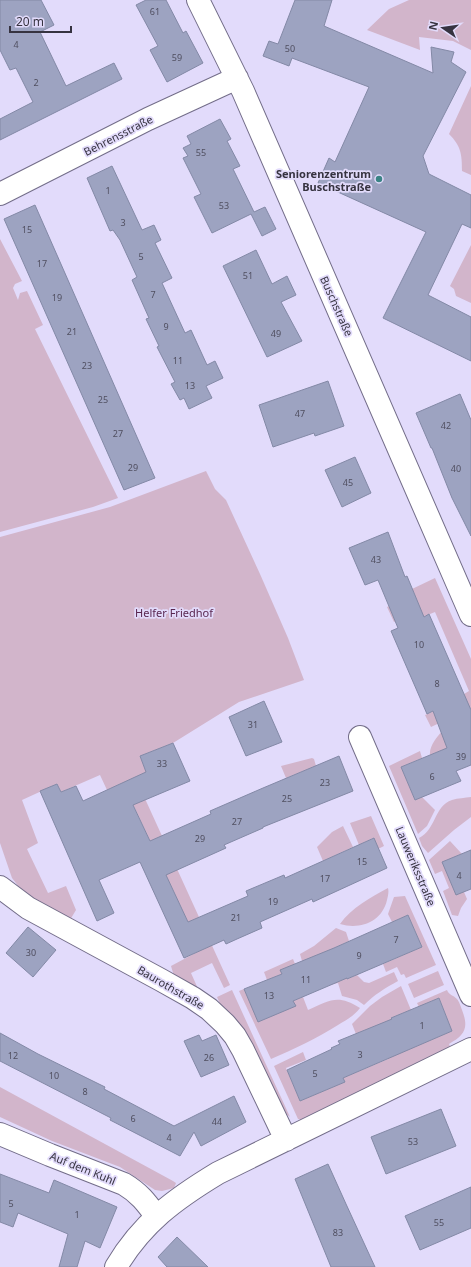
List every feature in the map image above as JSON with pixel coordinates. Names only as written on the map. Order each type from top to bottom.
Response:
[{"type":"street","name":"Buschstraße","points":[[198,0],[237,78],[471,615]]},
{"type":"street","name":"Behrensstraße","points":[[0,194],[148,119],[237,78]]},
{"type":"street","name":"Lauweriksstraße","points":[[360,737],[471,995]]},
{"type":"street","name":"Baurothstraße","points":[[0,887],[28,908],[154,976],[193,998],[209,1009],[235,1036],[286,1140]]},
{"type":"street","points":[[116,1267],[136,1238],[156,1216],[191,1189],[218,1173],[471,1049]]},
{"type":"street","name":"Auf dem Kuhl","points":[[0,1134],[124,1184],[143,1198],[156,1216]]},
{"type":"green space","points":[[409,0],[471,0],[471,50],[453,41],[419,37],[420,50],[367,30],[389,9]]},
{"type":"green space","points":[[471,86],[471,175],[462,171],[460,151],[456,142],[449,134]]},
{"type":"green space","points":[[0,239],[22,281],[15,284],[13,288],[18,300],[20,293],[27,291],[43,325],[35,329],[118,498],[93,507],[0,532]]},
{"type":"green space","points":[[471,245],[471,303],[456,296],[454,289],[450,286]]},
{"type":"green space","name":"Helfer Friedhof","points":[[206,471],[215,489],[226,500],[288,638],[304,680],[239,702],[173,743],[140,756],[147,774],[136,779],[230,985],[224,988],[212,963],[191,973],[199,991],[174,976],[171,966],[201,950],[123,783],[107,790],[100,775],[61,792],[57,784],[22,800],[38,843],[27,849],[48,893],[66,886],[76,910],[70,920],[26,896],[12,878],[0,843],[0,537],[110,507]]},
{"type":"green space","points":[[435,578],[471,659],[471,708],[431,727],[425,715],[465,697],[464,694],[469,691],[435,612],[420,618],[416,612],[394,622],[387,607],[415,595],[412,589]]},
{"type":"green space","points":[[443,730],[447,748],[430,755],[432,745]]},
{"type":"green space","points":[[420,751],[422,758],[401,767],[415,800],[422,797],[435,810],[427,826],[418,834],[389,766]]},
{"type":"green space","points":[[312,758],[314,759],[316,766],[286,778],[281,766]]},
{"type":"green space","points":[[471,797],[471,817],[428,853],[422,846],[419,838],[429,830],[442,807],[452,800]]},
{"type":"green space","points":[[371,816],[384,846],[378,849],[373,838],[359,845],[350,823]]},
{"type":"green space","points":[[343,826],[353,847],[323,861],[317,847],[332,832]]},
{"type":"green space","points":[[450,841],[462,854],[443,862],[464,892],[467,899],[458,916],[452,915],[443,891],[449,888],[442,871],[435,874],[429,860]]},
{"type":"green space","points":[[388,888],[388,896],[384,908],[375,919],[362,925],[355,926],[340,924],[350,913],[368,899]]},
{"type":"green space","points":[[405,896],[436,965],[406,978],[404,974],[401,975],[397,967],[386,972],[383,964],[422,947],[408,915],[392,922],[388,914],[394,897]]},
{"type":"green space","points":[[336,928],[346,932],[349,941],[334,948],[347,979],[357,975],[364,982],[369,983],[394,972],[398,981],[380,992],[364,1005],[357,1000],[342,996],[338,983],[330,985],[318,955],[302,961],[300,954],[314,946]]},
{"type":"green space","points":[[293,959],[295,964],[281,970],[282,974],[267,980],[264,972]]},
{"type":"green space","points":[[438,971],[444,985],[414,998],[408,984]]},
{"type":"green space","points":[[401,986],[411,1010],[391,1018],[405,1051],[452,1031],[439,998],[419,1007],[417,1003],[447,990],[458,1001],[465,1022],[462,1034],[449,1044],[451,1049],[302,1120],[298,1119],[274,1066],[303,1052],[306,1060],[286,1068],[300,1101],[345,1082],[343,1078],[388,1059],[375,1026],[356,1034],[352,1024],[370,1006]]},
{"type":"green space","points":[[244,989],[295,1006],[293,1001],[303,997],[308,1010],[328,1001],[334,1000],[346,1001],[360,1008],[350,1018],[321,1035],[297,1048],[271,1059],[239,991]]},
{"type":"green space","points":[[232,990],[290,1117],[284,1112],[221,1006],[217,997]]},
{"type":"green space","points":[[0,1087],[173,1181],[176,1183],[174,1188],[162,1191],[155,1190],[120,1167],[52,1141],[0,1117]]},
{"type":"building","points":[[0,0],[41,0],[54,25],[40,32],[66,86],[114,63],[122,79],[0,140],[0,119],[33,102],[16,68],[10,70],[0,50]]},
{"type":"building","points":[[146,0],[166,0],[183,33],[186,31],[203,63],[167,82],[150,50],[158,46],[136,5]]},
{"type":"building","name":"Seniorenzentrum Buschstraße","points":[[295,0],[332,0],[324,26],[433,73],[431,47],[454,52],[451,62],[466,72],[423,156],[429,174],[471,195],[471,228],[462,224],[428,295],[471,317],[471,361],[383,318],[426,232],[318,183],[329,158],[335,162],[369,87],[292,58],[289,66],[263,56],[269,41],[278,44]]},
{"type":"building","points":[[220,119],[231,139],[227,141],[240,166],[233,169],[254,212],[265,207],[276,229],[262,236],[251,214],[212,233],[194,197],[201,194],[183,158],[188,156],[183,148],[191,144],[187,136]]},
{"type":"building","points":[[112,166],[142,230],[154,225],[161,240],[155,243],[172,278],[162,283],[185,333],[191,330],[207,365],[215,361],[223,378],[206,386],[212,398],[189,409],[184,398],[180,400],[171,384],[175,382],[157,347],[159,346],[146,319],[149,318],[132,280],[137,277],[120,240],[113,230],[110,231],[87,178]]},
{"type":"building","points":[[35,205],[155,478],[124,490],[4,219]]},
{"type":"building","points":[[256,250],[272,284],[287,276],[296,295],[281,302],[302,341],[267,357],[223,266]]},
{"type":"building","points":[[328,381],[344,426],[315,436],[314,433],[273,447],[259,405]]},
{"type":"building","points":[[460,394],[471,420],[471,536],[452,498],[416,413]]},
{"type":"building","points":[[355,457],[371,493],[342,507],[325,470]]},
{"type":"building","points":[[388,532],[405,577],[407,576],[424,617],[429,614],[471,710],[471,765],[456,771],[461,781],[415,800],[401,767],[447,748],[433,711],[427,714],[391,631],[398,628],[378,580],[365,585],[349,548]]},
{"type":"building","points":[[264,701],[282,742],[246,756],[229,717]]},
{"type":"building","points":[[173,743],[190,781],[133,805],[150,841],[211,814],[210,811],[339,756],[353,791],[263,827],[224,845],[226,848],[166,875],[188,922],[248,896],[246,891],[284,875],[285,878],[374,838],[387,868],[313,902],[312,899],[260,922],[262,928],[226,944],[224,940],[184,958],[140,862],[99,880],[114,913],[97,921],[40,791],[57,784],[61,792],[76,786],[83,801],[146,772],[140,756]]},
{"type":"building","points":[[471,850],[471,889],[456,895],[442,862]]},
{"type":"building","points":[[408,915],[422,947],[293,1001],[296,1006],[258,1022],[244,989],[282,974],[280,970]]},
{"type":"building","points":[[28,927],[56,950],[33,977],[6,953]]},
{"type":"building","points":[[439,998],[452,1031],[343,1078],[345,1082],[300,1101],[287,1070],[332,1049],[331,1048],[340,1044],[338,1041]]},
{"type":"building","points":[[0,1033],[38,1054],[105,1087],[104,1089],[174,1126],[234,1096],[246,1122],[201,1146],[194,1132],[180,1156],[110,1120],[111,1118],[0,1061]]},
{"type":"building","points":[[199,1035],[202,1041],[216,1035],[229,1065],[201,1077],[184,1041]]},
{"type":"building","points":[[441,1109],[456,1146],[386,1174],[371,1137]]},
{"type":"building","points":[[328,1164],[375,1267],[331,1267],[295,1179]]},
{"type":"building","points":[[0,1174],[49,1193],[54,1180],[117,1207],[100,1248],[85,1241],[77,1267],[59,1267],[68,1234],[18,1213],[13,1227],[0,1222]]},
{"type":"building","points":[[471,1187],[471,1228],[420,1250],[405,1216]]},
{"type":"building","points":[[177,1237],[208,1267],[167,1267],[158,1257]]},
{"type":"place","name":"Seniorenzentrum Buschstraße","points":[[379,179]]}]
